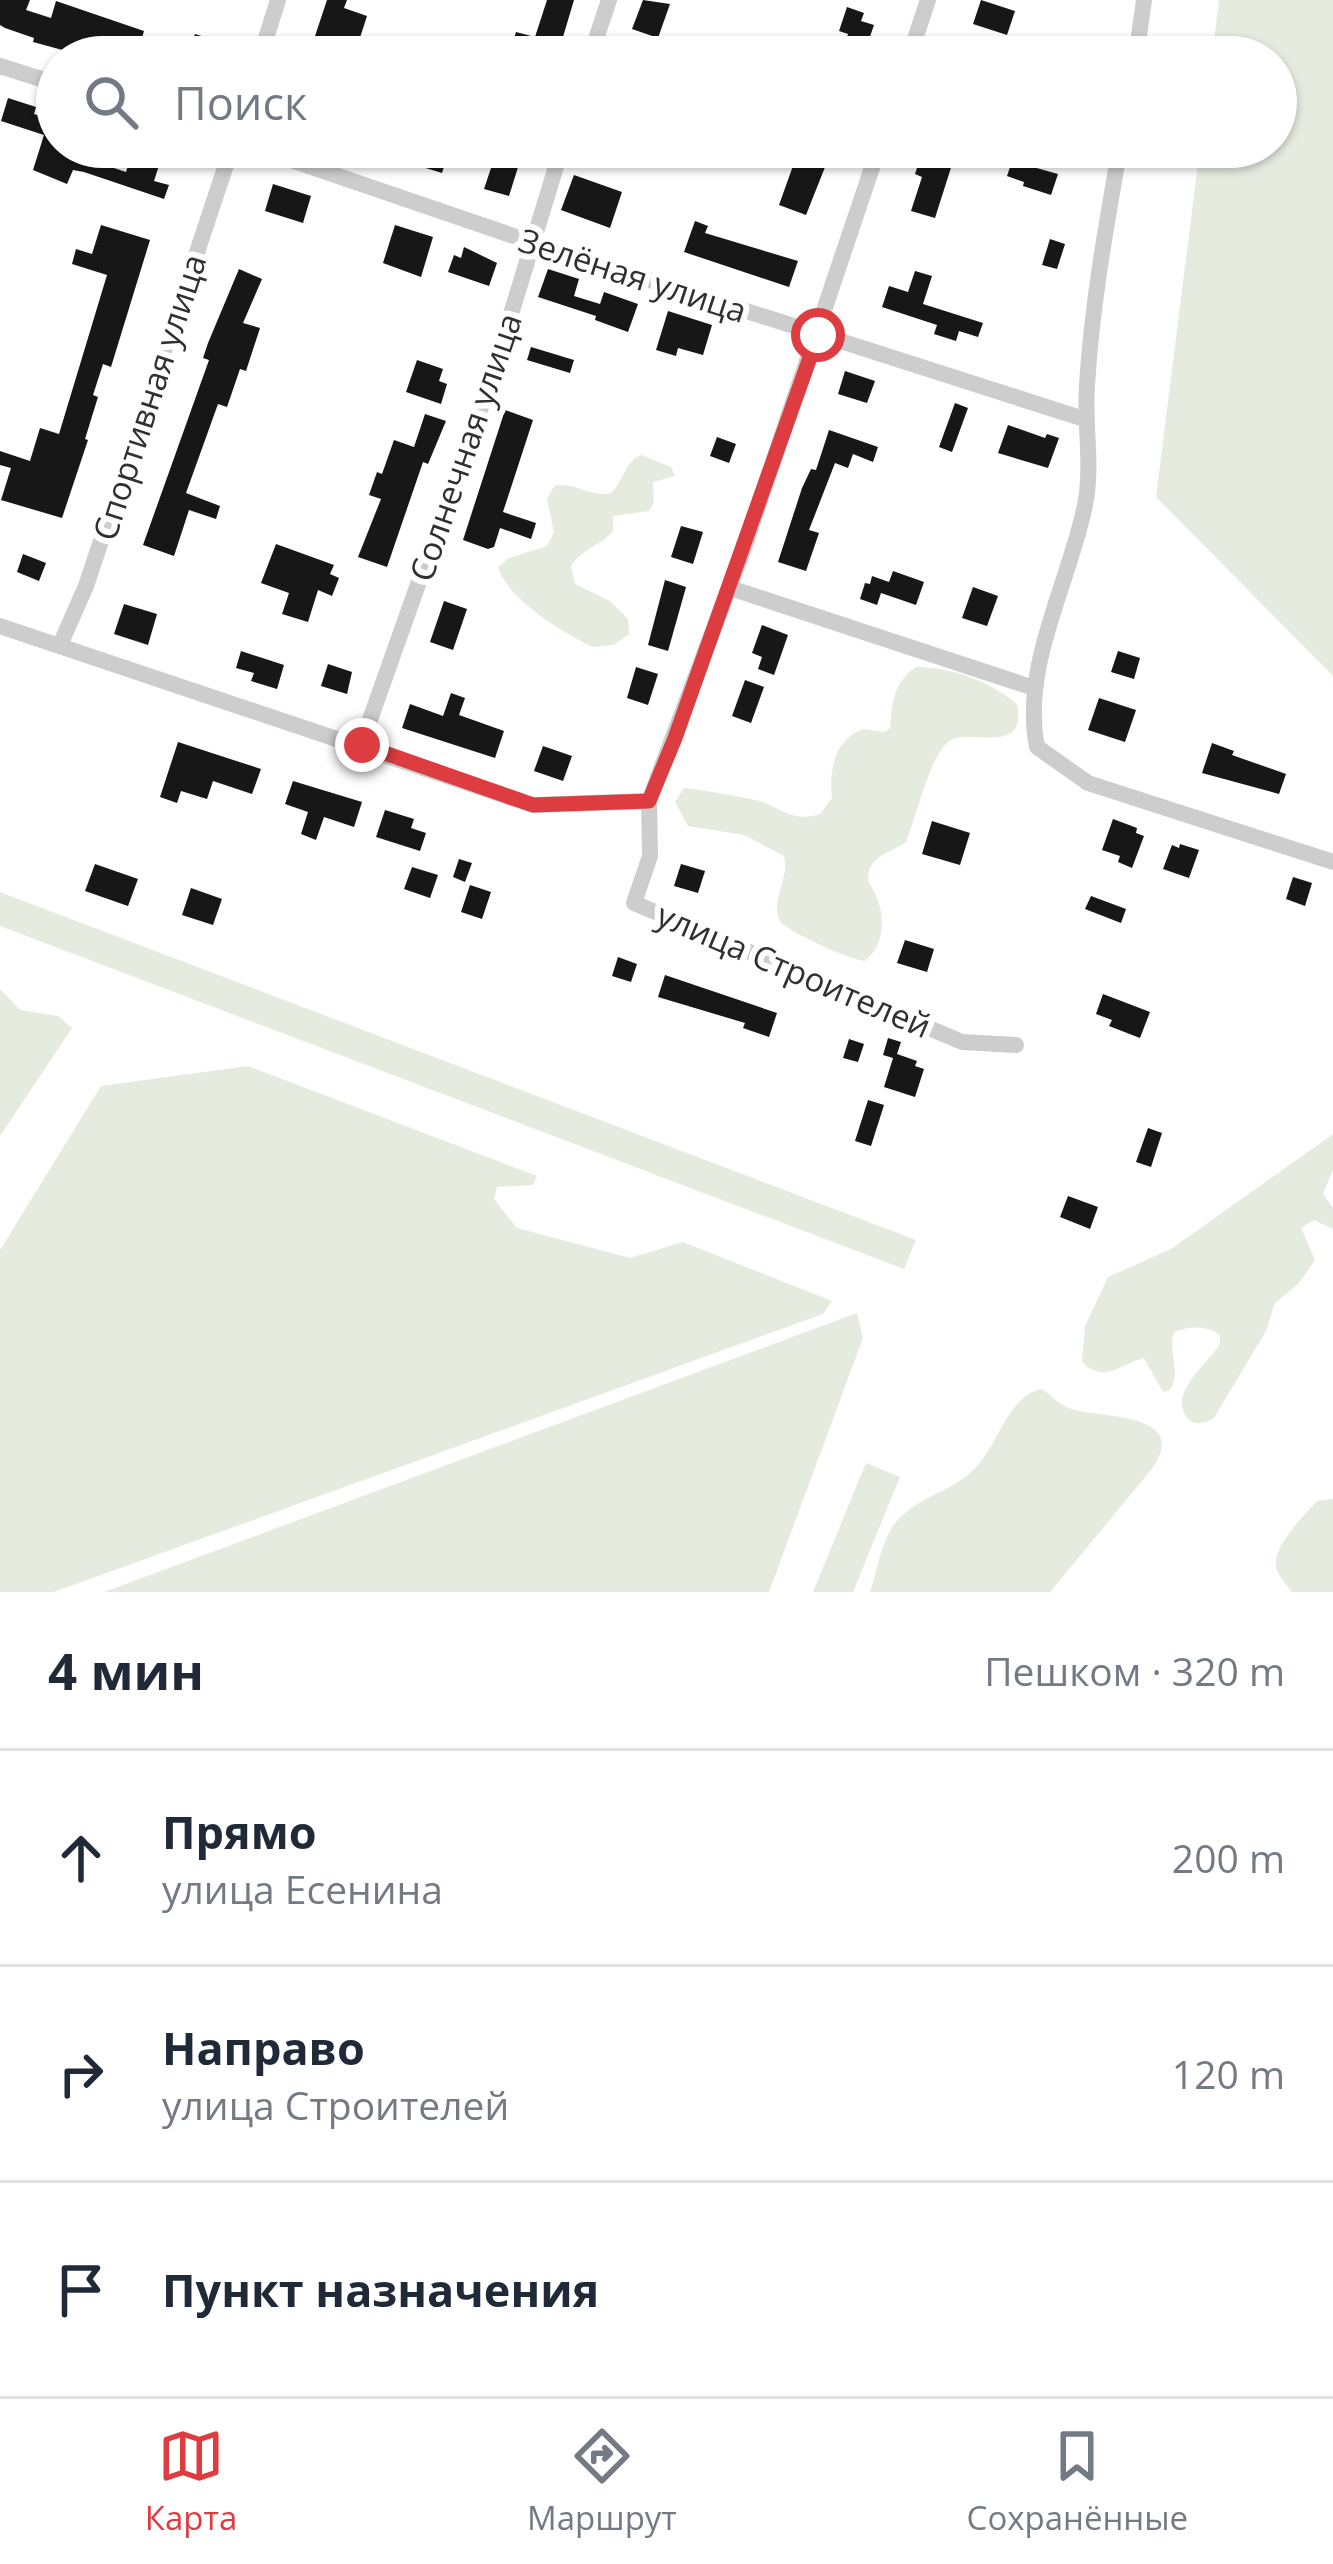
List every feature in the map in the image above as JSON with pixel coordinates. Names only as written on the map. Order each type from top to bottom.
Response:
[{"type":"street","points":[[267,36],[278,0]]},
{"type":"street","points":[[597,36],[609,0]]},
{"type":"street","points":[[916,36],[928,0]]},
{"type":"street","points":[[1139,36],[1144,0]]},
{"type":"street","points":[[0,66],[36,77]]},
{"type":"street","name":"Спортивная улица","points":[[60,645],[86,586],[225,168]]},
{"type":"street","name":"Зелёная улица","points":[[314,168],[1084,419]]},
{"type":"street","name":"Солнечная улица","points":[[362,745],[493,373],[555,168]]},
{"type":"street","points":[[0,626],[533,805],[649,801],[730,588],[871,168]]},
{"type":"street","points":[[1116,168],[1092,299],[1084,419],[1086,502],[1034,688],[1037,747],[1088,783],[1333,862]]},
{"type":"street","points":[[730,588],[1034,688]]},
{"type":"street","name":"улица Строителей","points":[[649,801],[650,856],[634,903],[962,1042],[1016,1045]]},
{"type":"shaded area","points":[[1219,0],[1333,0],[1333,676],[1156,497],[1197,168],[1297,168],[1297,36],[1215,36]]},
{"type":"shaded area","points":[[641,455],[671,467],[675,476],[653,482],[654,502],[649,511],[613,516],[613,531],[571,566],[575,584],[610,601],[628,619],[629,634],[614,645],[593,647],[524,603],[498,567],[509,558],[547,546],[554,532],[547,499],[554,486],[611,493]]},
{"type":"shaded area","points":[[916,667],[956,673],[994,689],[1017,704],[1018,721],[1004,736],[956,738],[940,751],[906,842],[876,860],[869,872],[882,923],[878,943],[865,961],[821,945],[780,922],[777,905],[784,856],[744,835],[688,826],[675,802],[684,788],[758,801],[797,816],[820,814],[832,798],[833,767],[840,748],[863,729],[885,732],[890,728],[898,687]]},
{"type":"shaded area","points":[[0,892],[916,1240],[904,1269],[0,926]]},
{"type":"shaded area","points":[[0,989],[20,1010],[58,1016],[72,1028],[0,1136]]},
{"type":"shaded area","points":[[248,1066],[537,1176],[533,1185],[497,1187],[494,1199],[517,1228],[630,1258],[683,1242],[832,1301],[823,1314],[54,1592],[0,1592],[0,1250],[101,1086]]},
{"type":"shaded area","points":[[1333,1134],[1333,1170],[1323,1194],[1333,1208],[1333,1229],[1314,1220],[1301,1228],[1315,1260],[1299,1283],[1275,1303],[1266,1331],[1214,1418],[1192,1422],[1182,1407],[1186,1387],[1220,1344],[1220,1335],[1209,1329],[1174,1332],[1175,1375],[1170,1390],[1163,1392],[1144,1358],[1105,1372],[1082,1362],[1085,1326],[1108,1277],[1171,1249]]},
{"type":"shaded area","points":[[857,1313],[863,1338],[769,1592],[104,1592]]},
{"type":"shaded area","points":[[1042,1389],[1070,1409],[1140,1422],[1161,1438],[1161,1452],[1151,1470],[1050,1592],[870,1592],[883,1546],[896,1522],[969,1474],[1013,1409]]},
{"type":"shaded area","points":[[866,1463],[900,1477],[853,1592],[813,1592]]},
{"type":"shaded area","points":[[1333,1499],[1333,1592],[1292,1592],[1277,1570],[1279,1550],[1317,1501]]},
{"type":"building","points":[[0,0],[30,0],[26,10],[51,18],[56,1],[144,31],[143,36],[36,36],[36,43],[0,25]]},
{"type":"building","points":[[327,0],[347,0],[344,8],[367,16],[361,36],[315,36]]},
{"type":"building","points":[[547,0],[574,0],[563,36],[535,36]]},
{"type":"building","points":[[643,0],[670,4],[659,36],[632,29]]},
{"type":"building","points":[[981,0],[1015,11],[1007,35],[973,24]]},
{"type":"building","points":[[847,7],[864,13],[861,21],[874,25],[870,36],[847,36],[839,31]]},
{"type":"building","points":[[8,98],[36,107],[36,132],[1,121]]},
{"type":"building","points":[[36,160],[36,168],[126,172],[127,168],[158,168],[154,181],[169,185],[164,199],[84,172],[73,170],[67,184],[33,170]]},
{"type":"building","points":[[491,168],[518,168],[509,196],[484,189]]},
{"type":"building","points":[[792,168],[825,168],[806,215],[779,205]]},
{"type":"building","points":[[917,168],[951,168],[935,218],[911,211],[922,177],[915,174]]},
{"type":"building","points":[[1010,168],[1058,174],[1051,195],[1007,176]]},
{"type":"building","points":[[574,175],[622,192],[610,228],[561,210]]},
{"type":"building","points":[[273,184],[311,196],[303,223],[265,211]]},
{"type":"building","points":[[695,221],[708,226],[705,233],[798,261],[789,287],[684,252]]},
{"type":"building","points":[[101,225],[150,240],[111,367],[103,364],[93,395],[98,397],[88,440],[62,518],[1,500],[11,468],[0,465],[0,451],[30,461],[40,428],[59,434],[107,275],[72,264],[76,249],[92,254]]},
{"type":"building","points":[[395,225],[433,237],[421,277],[383,263]]},
{"type":"building","points":[[1050,239],[1065,244],[1057,269],[1042,265]]},
{"type":"building","points":[[464,247],[497,263],[489,286],[448,272],[454,255],[461,258]]},
{"type":"building","points":[[239,269],[262,279],[243,323],[260,328],[246,371],[240,369],[227,407],[218,404],[186,493],[220,506],[216,519],[189,510],[174,556],[143,545],[209,360],[203,358],[208,343]]},
{"type":"building","points":[[548,269],[579,279],[574,296],[600,304],[604,292],[638,304],[628,332],[538,297]]},
{"type":"building","points":[[915,271],[932,276],[923,304],[983,323],[978,337],[959,331],[956,341],[934,334],[937,325],[882,307],[889,286],[908,292]]},
{"type":"building","points":[[668,311],[712,325],[703,355],[678,348],[676,356],[656,350]]},
{"type":"building","points":[[531,347],[574,360],[570,373],[527,360]]},
{"type":"building","points":[[417,360],[443,369],[439,381],[447,384],[441,404],[406,392]]},
{"type":"building","points":[[845,371],[875,381],[867,403],[838,394]]},
{"type":"building","points":[[955,403],[968,408],[952,452],[939,447]]},
{"type":"building","points":[[505,410],[533,420],[503,512],[536,523],[531,539],[500,528],[494,547],[488,549],[463,540]]},
{"type":"building","points":[[425,414],[446,421],[428,464],[423,462],[387,567],[358,557],[381,499],[369,495],[377,472],[382,474],[394,440],[414,447]]},
{"type":"building","points":[[1008,425],[1059,438],[1048,468],[998,453]]},
{"type":"building","points":[[829,430],[878,447],[873,462],[853,454],[848,468],[835,463],[809,530],[819,533],[806,571],[778,562],[802,488],[811,469],[816,470]]},
{"type":"building","points":[[717,437],[736,444],[729,463],[710,456]]},
{"type":"building","points":[[681,526],[703,532],[693,564],[671,557]]},
{"type":"building","points":[[276,544],[334,565],[330,574],[339,578],[332,596],[318,590],[308,622],[282,614],[289,593],[261,583]]},
{"type":"building","points":[[23,554],[46,563],[39,581],[17,572]]},
{"type":"building","points":[[893,571],[924,582],[916,605],[881,593],[877,605],[860,599],[872,576],[889,582]]},
{"type":"building","points":[[665,580],[686,587],[668,651],[648,645]]},
{"type":"building","points":[[973,587],[998,596],[987,626],[962,618]]},
{"type":"building","points":[[444,601],[467,609],[453,650],[430,642]]},
{"type":"building","points":[[124,604],[157,614],[148,645],[114,634]]},
{"type":"building","points":[[762,625],[788,635],[774,675],[758,669],[762,657],[752,653]]},
{"type":"building","points":[[241,651],[284,665],[277,689],[251,681],[254,673],[236,668]]},
{"type":"building","points":[[1118,651],[1140,658],[1134,679],[1111,672]]},
{"type":"building","points":[[328,664],[352,672],[347,694],[321,686]]},
{"type":"building","points":[[636,667],[658,674],[648,705],[627,698]]},
{"type":"building","points":[[745,680],[764,687],[751,723],[732,716]]},
{"type":"building","points":[[451,693],[465,698],[459,715],[504,731],[495,758],[402,728],[410,704],[443,716]]},
{"type":"building","points":[[1099,698],[1136,710],[1125,742],[1088,730]]},
{"type":"building","points":[[178,742],[261,769],[252,794],[213,781],[207,799],[181,791],[177,803],[160,797]]},
{"type":"building","points":[[1212,743],[1286,774],[1279,794],[1202,773]]},
{"type":"building","points":[[543,746],[572,756],[563,781],[534,771]]},
{"type":"building","points":[[293,781],[362,802],[354,827],[324,817],[316,840],[301,834],[308,812],[285,804]]},
{"type":"building","points":[[385,810],[414,819],[411,828],[426,833],[420,851],[376,837]]},
{"type":"building","points":[[1113,819],[1137,828],[1136,833],[1144,836],[1132,868],[1118,862],[1120,856],[1102,850]]},
{"type":"building","points":[[932,821],[970,833],[960,865],[922,854]]},
{"type":"building","points":[[1180,844],[1199,850],[1189,878],[1163,869],[1172,845],[1179,848]]},
{"type":"building","points":[[459,859],[472,863],[465,882],[453,877]]},
{"type":"building","points":[[95,864],[138,879],[128,906],[85,891]]},
{"type":"building","points":[[681,864],[705,871],[698,893],[674,886]]},
{"type":"building","points":[[412,867],[438,875],[430,898],[404,889]]},
{"type":"building","points":[[1293,877],[1312,883],[1305,906],[1286,899]]},
{"type":"building","points":[[470,885],[491,892],[482,919],[461,912]]},
{"type":"building","points":[[191,888],[222,899],[213,925],[182,915]]},
{"type":"building","points":[[1091,896],[1126,909],[1121,923],[1085,909]]},
{"type":"building","points":[[905,940],[934,949],[927,972],[897,963]]},
{"type":"building","points":[[618,957],[637,964],[631,982],[612,976]]},
{"type":"building","points":[[665,975],[777,1013],[769,1037],[743,1028],[745,1023],[658,997]]},
{"type":"building","points":[[1103,994],[1150,1012],[1140,1038],[1109,1026],[1112,1020],[1096,1014]]},
{"type":"building","points":[[888,1038],[901,1042],[897,1054],[924,1069],[915,1097],[884,1087],[893,1058],[883,1055]]},
{"type":"building","points":[[849,1039],[864,1044],[858,1062],[843,1058]]},
{"type":"building","points":[[868,1100],[884,1105],[871,1146],[855,1141]]},
{"type":"building","points":[[1148,1128],[1162,1133],[1151,1167],[1136,1162]]},
{"type":"building","points":[[1068,1196],[1098,1207],[1090,1229],[1060,1217]]},
{"type":"route","points":[[362,745],[533,805],[649,801],[818,335]]}]
